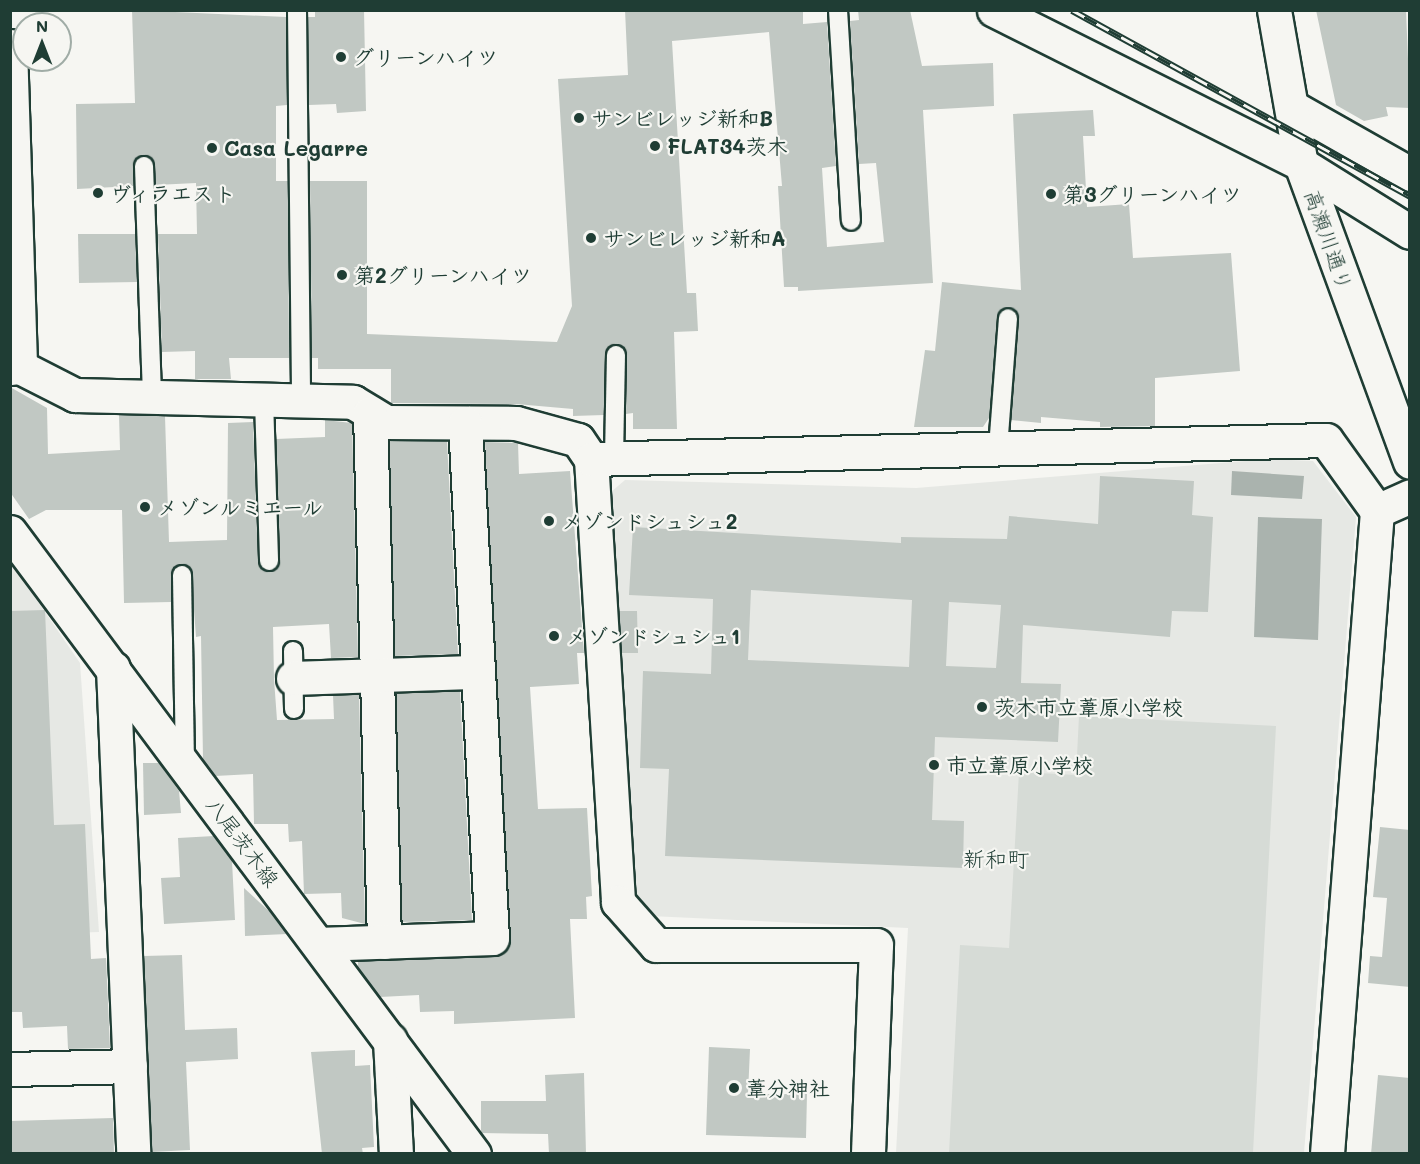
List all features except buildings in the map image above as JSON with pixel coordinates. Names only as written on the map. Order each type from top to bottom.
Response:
[{"type":"street","points":[[994,10],[1301,164],[1410,232]]},
{"type":"street","name":"高瀬川通り","points":[[1274,10],[1301,164],[1410,462]]},
{"type":"street","points":[[10,46],[15,368],[75,395],[353,402],[386,422],[516,423],[578,440],[603,458],[1326,440],[1377,511],[1327,1154]]},
{"type":"street","points":[[1292,106],[1410,174]]},
{"type":"street","points":[[370,413],[384,942]]},
{"type":"street","points":[[318,944],[492,938],[465,423]]},
{"type":"street","points":[[603,458],[618,902],[656,945],[876,945],[868,1154]]},
{"type":"street","points":[[1377,511],[1410,496]]},
{"type":"street","name":"八尾茨木線","points":[[10,532],[474,1154]]},
{"type":"street","points":[[113,668],[133,1154]]},
{"type":"street","points":[[294,680],[478,672]]},
{"type":"street","points":[[390,1040],[396,1154]]},
{"type":"street","points":[[10,1069],[130,1066]]},
{"type":"lane","points":[[297,10],[301,401]]},
{"type":"lane","points":[[838,10],[851,221]]},
{"type":"lane","points":[[144,166],[152,397]]},
{"type":"lane","points":[[998,448],[1008,318]]},
{"type":"lane","points":[[603,458],[616,355]]},
{"type":"lane","points":[[264,400],[269,561]]},
{"type":"lane","points":[[182,575],[185,765]]},
{"type":"shaded area","name":"茨木市立葦原小学校","points":[[1270,459],[1313,461],[1356,517],[1304,1153],[896,1153],[908,928],[650,916],[634,898],[611,492],[625,480],[916,488]]},
{"type":"shaded area","points":[[1232,471],[1304,476],[1302,499],[1231,495]]},
{"type":"shaded area","points":[[1258,517],[1322,519],[1318,640],[1254,637]]},
{"type":"shaded area","points":[[10,561],[80,663],[99,932],[11,935]]},
{"type":"shaded area","points":[[1079,716],[1276,726],[1253,1153],[949,1153],[960,945],[1009,948],[1019,772],[1076,775]]},
{"type":"railway","points":[[1072,10],[1410,196]]},
{"type":"place","name":"グリーンハイツ","points":[[341,57]]},
{"type":"place","name":"サンビレッジ新和B","points":[[579,118]]},
{"type":"place","name":"FLAT34茨木","points":[[655,146]]},
{"type":"place","name":"Casa Legarre","points":[[212,148]]},
{"type":"place","name":"ヴィラエスト","points":[[98,193]]},
{"type":"place","name":"第3グリーンハイツ","points":[[1051,194]]},
{"type":"place","name":"サンビレッジ新和A","points":[[591,238]]},
{"type":"place","name":"第2グリーンハイツ","points":[[342,275]]},
{"type":"place","name":"メゾンルミエール","points":[[145,507]]},
{"type":"place","name":"メゾンドシュシュ2","points":[[549,521]]},
{"type":"place","name":"メゾンドシュシュ1","points":[[554,636]]},
{"type":"place","name":"茨木市立葦原小学校","points":[[982,707]]},
{"type":"place","name":"市立葦原小学校","points":[[934,765]]},
{"type":"place","name":"葦分神社","points":[[734,1088]]},
{"type":"district","name":"新和町","points":[[996,859]]}]
